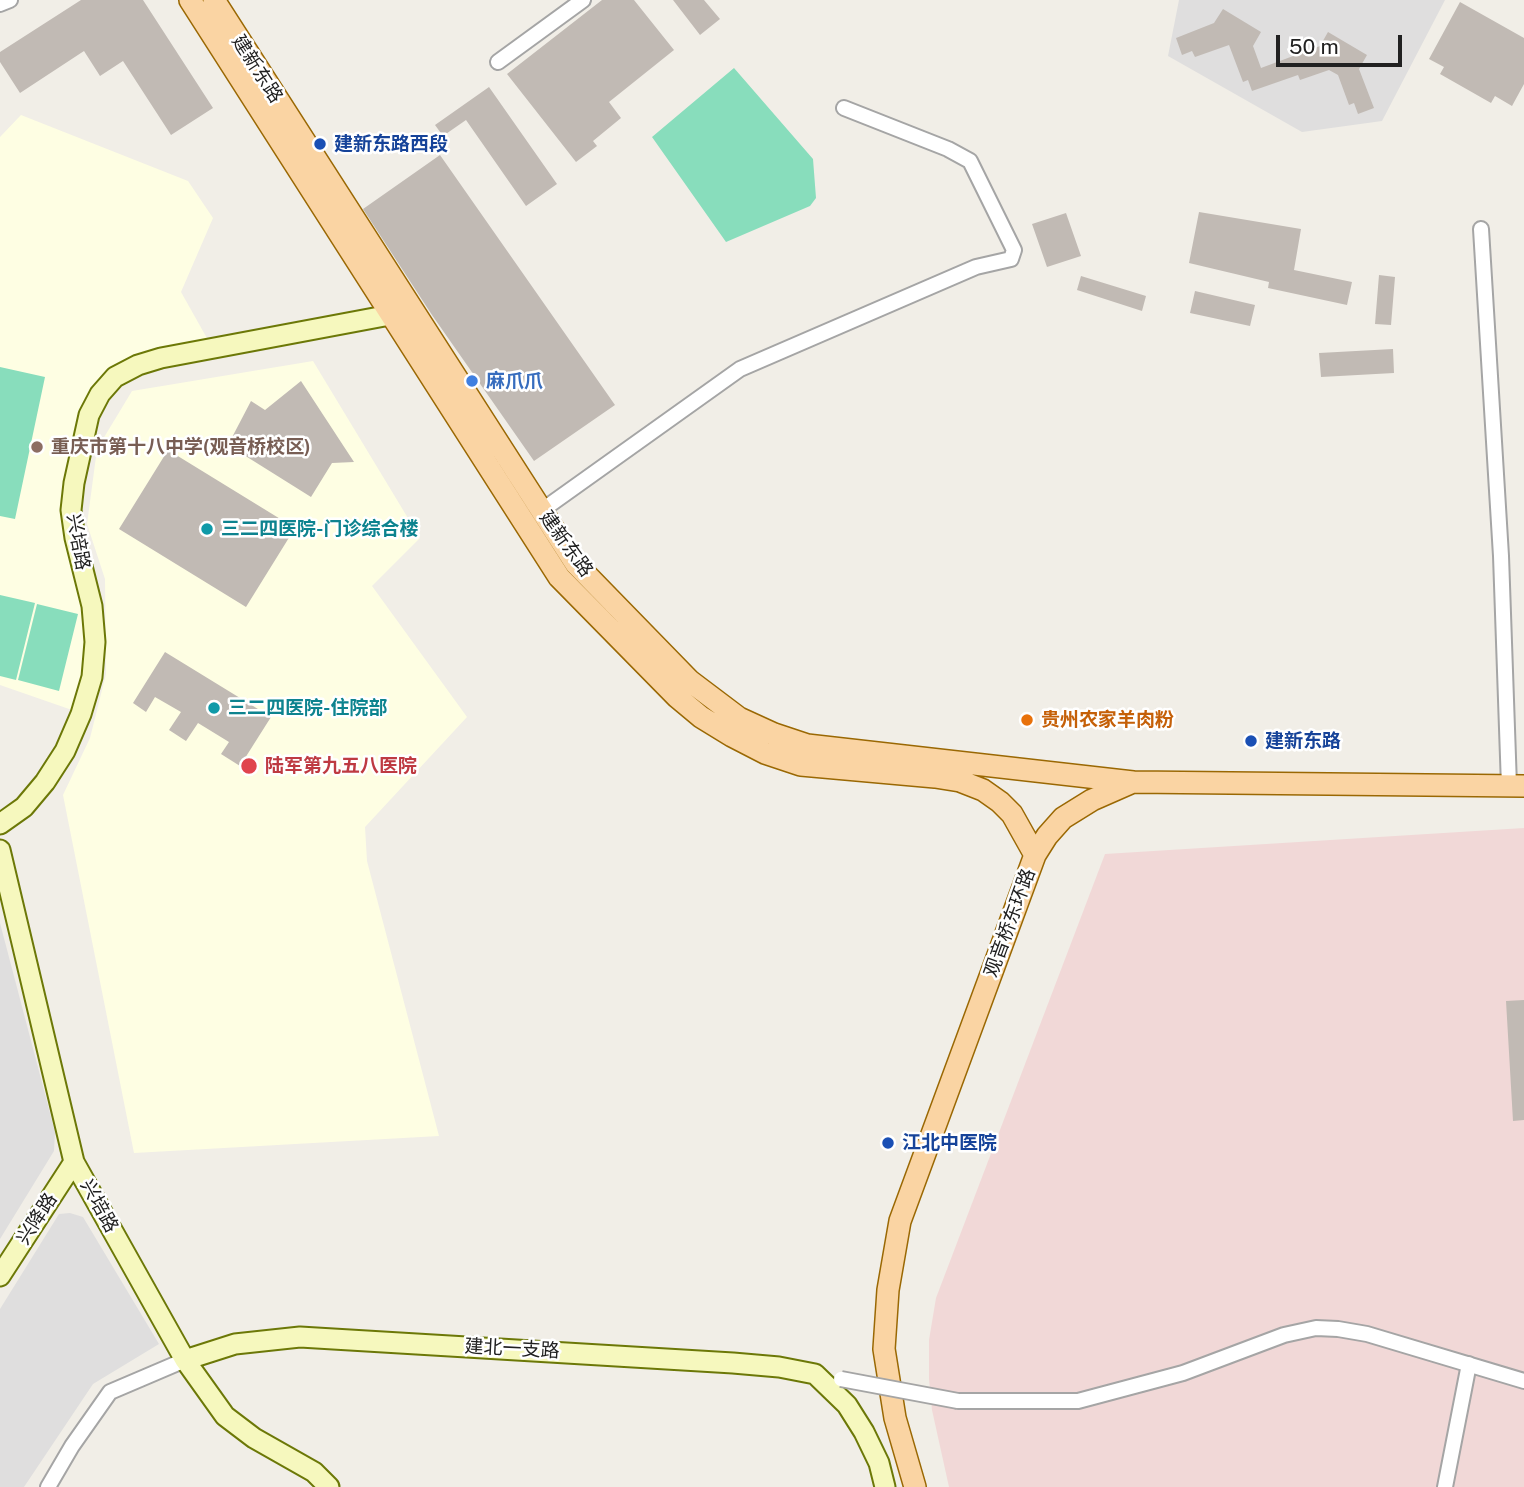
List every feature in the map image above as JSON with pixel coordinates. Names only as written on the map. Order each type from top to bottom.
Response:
[{"type":"main road","name":"建新东路","points":[[190,0],[559,577],[677,697],[701,717],[732,736],[765,753],[801,765],[935,777],[960,781],[982,790],[1012,814],[1035,855]]},
{"type":"main road","name":"建新东路","points":[[214,0],[576,564],[690,681],[739,718],[807,745],[1133,782]]},
{"type":"main road","name":"观音桥东环路","points":[[915,1487],[895,1418],[884,1349],[888,1290],[900,1221],[1035,855],[1063,818],[1092,800],[1133,782],[1516,786]]},
{"type":"street","points":[[0,4],[10,0]]},
{"type":"street","points":[[498,62],[583,0]]},
{"type":"street","points":[[541,511],[740,369],[976,267],[1010,259],[1014,250],[970,161],[948,149],[844,108]]},
{"type":"street","points":[[1481,229],[1516,786]]},
{"type":"street","name":"兴培路","points":[[0,824],[24,807],[45,782],[65,751],[81,714],[92,677],[95,642],[92,606],[71,510],[89,415],[100,394],[115,377],[138,365],[161,358],[412,311]]},
{"type":"street","name":"兴培路","points":[[0,849],[74,1162],[186,1360],[225,1416],[254,1438],[314,1472],[329,1487]]},
{"type":"street","name":"兴降路","points":[[0,1276],[74,1162]]},
{"type":"street","name":"建北一支路","points":[[186,1360],[235,1344],[300,1336],[733,1363],[815,1374],[958,1401],[1078,1401],[1183,1373],[1284,1335],[1316,1328],[1367,1334],[1524,1381]]},
{"type":"street","points":[[48,1487],[72,1446],[110,1392],[186,1360]]},
{"type":"street","points":[[1445,1487],[1469,1364]]},
{"type":"street","points":[[815,1374],[847,1405],[864,1432],[885,1487]]},
{"type":"shaded area","points":[[1179,0],[1445,0],[1382,121],[1302,132],[1168,56]]},
{"type":"shaded area","name":"重庆市第十八中学(观音桥校区)","points":[[21,115],[188,181],[213,218],[181,292],[208,340],[110,372],[67,536],[82,607],[86,641],[82,674],[72,710],[0,685],[0,137]]},
{"type":"shaded area","name":"陆军第九五八医院","points":[[313,361],[420,538],[372,586],[467,717],[365,827],[367,861],[439,1136],[134,1153],[63,795],[90,738],[106,674],[105,579],[87,524],[97,449],[132,391]]},
{"type":"shaded area","points":[[1524,828],[1524,1487],[949,1487],[932,1410],[929,1379],[929,1340],[936,1298],[1105,854]]},
{"type":"shaded area","points":[[0,923],[55,1132],[54,1151],[0,1239]]},
{"type":"shaded area","points":[[70,1213],[83,1217],[159,1344],[93,1384],[24,1487],[0,1487],[0,1309],[59,1214]]},
{"type":"green space","points":[[734,68],[813,159],[816,198],[810,206],[726,242],[652,137]]},
{"type":"green space","points":[[0,367],[45,377],[15,519],[0,516]]},
{"type":"green space","points":[[0,595],[35,603],[16,680],[0,676]]},
{"type":"green space","points":[[37,604],[78,614],[59,691],[18,680]]},
{"type":"building","points":[[81,0],[143,0],[213,108],[171,135],[123,61],[100,76],[84,51],[20,93],[0,62],[0,52]]},
{"type":"building","points":[[602,0],[634,0],[674,50],[609,102],[621,118],[593,141],[597,146],[576,162],[507,74]]},
{"type":"building","points":[[673,0],[704,0],[720,19],[700,35]]},
{"type":"building","points":[[1460,2],[1524,38],[1524,84],[1512,106],[1495,96],[1491,103],[1440,74],[1444,67],[1429,59]]},
{"type":"building","points":[[1223,9],[1261,32],[1253,46],[1261,68],[1320,46],[1328,32],[1367,55],[1359,69],[1374,108],[1358,114],[1354,103],[1349,105],[1338,75],[1329,70],[1300,80],[1298,75],[1252,91],[1248,80],[1243,82],[1229,45],[1195,57],[1192,51],[1182,55],[1176,38],[1214,23]]},
{"type":"building","points":[[489,87],[557,184],[526,206],[466,120],[443,136],[435,125]]},
{"type":"building","points":[[440,155],[615,405],[534,461],[432,315],[363,209]]},
{"type":"building","points":[[1199,212],[1301,229],[1294,270],[1352,282],[1347,305],[1268,288],[1269,282],[1189,263]]},
{"type":"building","points":[[1066,213],[1081,256],[1047,267],[1032,224]]},
{"type":"building","points":[[1379,275],[1395,277],[1391,325],[1375,324]]},
{"type":"building","points":[[1081,276],[1146,296],[1142,311],[1077,290]]},
{"type":"building","points":[[1195,291],[1255,305],[1250,326],[1190,313]]},
{"type":"building","points":[[1393,349],[1394,373],[1321,377],[1319,353]]},
{"type":"building","points":[[301,381],[354,462],[332,463],[311,497],[228,445],[251,401],[265,410]]},
{"type":"building","name":"三二四医院-门诊综合楼","points":[[168,450],[295,528],[246,607],[119,529]]},
{"type":"building","name":"三二四医院-住院部","points":[[165,652],[271,717],[240,766],[221,754],[229,742],[198,723],[186,741],[169,730],[181,712],[155,697],[146,712],[133,703]]},
{"type":"building","points":[[1524,1000],[1524,1120],[1513,1121],[1506,1001]]},
{"type":"place","name":"建新东路西段","points":[[320,144]]},
{"type":"place","name":"麻爪爪","points":[[472,381]]},
{"type":"place","name":"重庆市第十八中学(观音桥校区)","points":[[37,447]]},
{"type":"place","name":"三二四医院-门诊综合楼","points":[[207,529]]},
{"type":"place","name":"三二四医院-住院部","points":[[214,708]]},
{"type":"place","name":"贵州农家羊肉粉","points":[[1027,720]]},
{"type":"place","name":"建新东路","points":[[1251,741]]},
{"type":"place","name":"陆军第九五八医院","points":[[249,766]]},
{"type":"place","name":"江北中医院","points":[[888,1143]]}]
